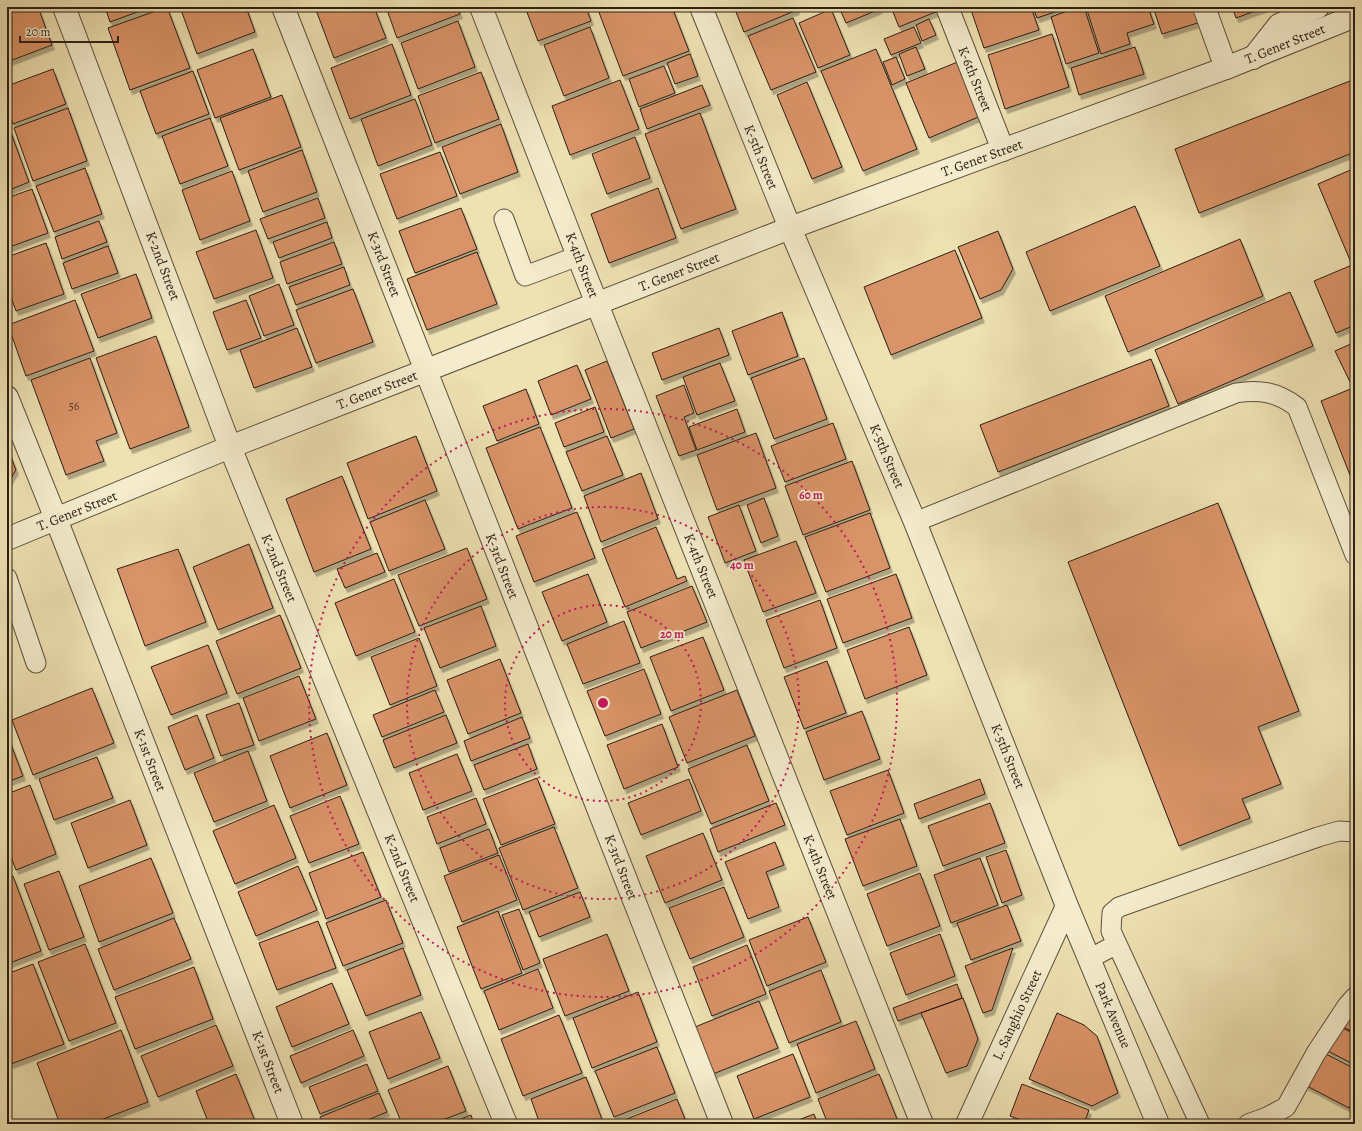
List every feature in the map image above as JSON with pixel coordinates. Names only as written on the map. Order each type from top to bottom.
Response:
[{"type":"street","name":"K-2nd Street","points":[[64,7],[230,447],[506,1124]]},
{"type":"street","name":"K-3rd Street","points":[[283,7],[722,1124]]},
{"type":"street","name":"K-4th Street","points":[[481,7],[578,256],[922,1124]]},
{"type":"street","name":"K-5th Street","points":[[702,7],[790,228],[915,522],[1067,906]]},
{"type":"street","name":"K-6th Street","points":[[946,7],[1003,150]]},
{"type":"street","points":[[1204,7],[1226,68]]},
{"type":"street","points":[[1253,58],[1279,25],[1318,7]]},
{"type":"street","name":"T. Gener Street","points":[[7,540],[230,447],[790,228],[1253,58],[1355,16]]},
{"type":"street","name":"K-1st Street","points":[[7,397],[292,1124]]},
{"type":"street","name":"Park Avenue","points":[[1067,906],[1158,1124]]},
{"type":"street","name":"L. Sanghio Street","points":[[967,1124],[1067,906]]},
{"type":"lane","points":[[504,219],[525,276],[578,256]]},
{"type":"lane","points":[[915,522],[1236,393],[1251,390],[1272,393],[1284,398],[1297,407],[1355,555]]},
{"type":"lane","points":[[7,578],[36,663]]},
{"type":"lane","points":[[1200,1124],[1111,930],[1112,913],[1119,906],[1318,837],[1339,831],[1355,832]]},
{"type":"lane","points":[[1089,959],[1117,944]]},
{"type":"lane","points":[[1248,1124],[1267,1117],[1286,1107],[1316,1053],[1346,1006],[1355,997]]},
{"type":"building","points":[[26,7],[38,7],[52,45],[7,62],[7,14]]},
{"type":"building","points":[[105,7],[151,7],[110,22]]},
{"type":"building","points":[[167,7],[190,68],[130,90],[108,28]]},
{"type":"building","points":[[180,7],[246,7],[255,32],[197,54]]},
{"type":"building","points":[[324,7],[374,7],[386,38],[334,58],[316,10]]},
{"type":"building","points":[[386,7],[457,7],[460,14],[397,38]]},
{"type":"building","points":[[525,7],[586,7],[591,21],[538,41]]},
{"type":"building","points":[[597,7],[672,7],[689,51],[623,76]]},
{"type":"building","points":[[734,7],[796,7],[797,10],[744,32]]},
{"type":"building","points":[[839,7],[879,7],[880,9],[846,23]]},
{"type":"building","points":[[891,7],[936,7],[938,11],[899,27]]},
{"type":"building","points":[[970,7],[1031,7],[1039,30],[984,48]]},
{"type":"building","points":[[1033,7],[1070,7],[1037,18]]},
{"type":"building","points":[[1078,7],[1084,7],[1099,53],[1066,64],[1051,17]]},
{"type":"building","points":[[1086,7],[1148,7],[1154,24],[1127,33],[1130,44],[1101,54]]},
{"type":"building","points":[[1153,7],[1199,7],[1204,21],[1162,34]]},
{"type":"building","points":[[1232,7],[1266,7],[1236,18]]},
{"type":"building","points":[[831,9],[850,55],[818,68],[799,23]]},
{"type":"building","points":[[793,18],[816,72],[771,90],[748,36]]},
{"type":"building","points":[[929,19],[936,35],[922,41],[916,25]]},
{"type":"building","points":[[458,21],[475,67],[418,89],[401,43]]},
{"type":"building","points":[[590,27],[609,78],[564,96],[544,45]]},
{"type":"building","points":[[914,27],[921,43],[891,55],[884,39]]},
{"type":"building","points":[[1052,34],[1069,87],[1005,109],[988,55]]},
{"type":"building","points":[[392,44],[411,95],[350,119],[331,68]]},
{"type":"building","points":[[916,47],[925,69],[907,76],[899,54]]},
{"type":"building","points":[[1135,47],[1144,74],[1079,95],[1071,68]]},
{"type":"building","points":[[253,49],[271,97],[215,118],[197,70]]},
{"type":"building","points":[[876,49],[917,149],[863,171],[821,71]]},
{"type":"building","points":[[690,54],[698,76],[675,84],[667,63]]},
{"type":"building","points":[[896,57],[905,79],[892,85],[883,62]]},
{"type":"building","points":[[960,61],[983,115],[929,138],[906,83]]},
{"type":"building","points":[[664,66],[675,93],[639,107],[629,79]]},
{"type":"building","points":[[53,69],[66,104],[13,124],[7,107],[7,86]]},
{"type":"building","points":[[193,71],[209,114],[156,134],[140,91]]},
{"type":"building","points":[[481,72],[499,119],[435,143],[418,96]]},
{"type":"building","points":[[1355,79],[1355,152],[1199,213],[1175,149]]},
{"type":"building","points":[[620,80],[639,129],[570,155],[552,106]]},
{"type":"building","points":[[807,82],[842,167],[812,179],[777,95]]},
{"type":"building","points":[[702,85],[710,105],[647,129],[640,109]]},
{"type":"building","points":[[282,95],[301,147],[239,170],[220,118]]},
{"type":"building","points":[[415,99],[432,145],[378,166],[361,119]]},
{"type":"building","points":[[68,108],[87,161],[33,181],[14,128]]},
{"type":"building","points":[[700,113],[736,209],[681,229],[645,134]]},
{"type":"building","points":[[210,118],[228,166],[180,184],[162,136]]},
{"type":"building","points":[[501,124],[518,172],[460,194],[442,147]]},
{"type":"building","points":[[10,130],[29,182],[7,191],[7,131]]},
{"type":"building","points":[[635,137],[650,178],[607,194],[592,154]]},
{"type":"building","points":[[302,150],[317,192],[263,212],[248,171]]},
{"type":"building","points":[[440,152],[457,196],[397,219],[380,174]]},
{"type":"building","points":[[85,168],[102,214],[54,232],[36,186]]},
{"type":"building","points":[[1355,168],[1355,325],[1336,333],[1314,281],[1352,265],[1318,184]]},
{"type":"building","points":[[232,171],[250,221],[200,240],[182,190]]},
{"type":"building","points":[[658,188],[676,238],[609,263],[591,214]]},
{"type":"building","points":[[32,189],[48,233],[7,248],[7,198]]},
{"type":"building","points":[[318,198],[325,218],[268,239],[260,219]]},
{"type":"building","points":[[1135,206],[1160,266],[1050,311],[1026,252]]},
{"type":"building","points":[[461,208],[477,249],[415,273],[399,231]]},
{"type":"building","points":[[99,221],[107,242],[62,259],[55,237]]},
{"type":"building","points":[[327,222],[332,238],[279,258],[273,242]]},
{"type":"building","points":[[256,230],[273,278],[214,299],[196,252]]},
{"type":"building","points":[[998,231],[1013,269],[1001,290],[980,299],[958,247]]},
{"type":"building","points":[[1240,239],[1263,296],[1128,352],[1105,296]]},
{"type":"building","points":[[334,242],[342,264],[287,284],[280,262]]},
{"type":"building","points":[[46,243],[64,294],[16,311],[7,286],[7,257]]},
{"type":"building","points":[[108,246],[118,273],[72,289],[63,263]]},
{"type":"building","points":[[955,250],[982,318],[891,355],[864,287]]},
{"type":"building","points":[[477,252],[497,304],[427,330],[407,279]]},
{"type":"building","points":[[344,267],[350,285],[296,305],[289,287]]},
{"type":"building","points":[[136,274],[152,318],[98,338],[81,294]]},
{"type":"building","points":[[279,284],[294,325],[264,336],[249,296]]},
{"type":"building","points":[[353,289],[373,342],[316,363],[296,310]]},
{"type":"building","points":[[1290,292],[1313,346],[1178,404],[1155,350]]},
{"type":"building","points":[[75,300],[94,351],[26,376],[8,325]]},
{"type":"building","points":[[246,300],[261,338],[227,350],[213,312]]},
{"type":"building","points":[[782,312],[798,356],[748,375],[732,331]]},
{"type":"building","points":[[297,328],[312,367],[254,388],[240,350]]},
{"type":"building","points":[[719,328],[729,355],[662,380],[652,353]]},
{"type":"building","points":[[156,336],[189,427],[130,449],[96,358]]},
{"type":"building","points":[[1355,342],[1355,488],[1321,401],[1353,388],[1335,351]]},
{"type":"building","points":[[90,358],[117,433],[96,441],[104,461],[66,475],[31,380]]},
{"type":"building","points":[[804,358],[827,419],[774,439],[751,378]]},
{"type":"building","points":[[1151,359],[1169,406],[998,472],[980,425]]},
{"type":"building","points":[[607,361],[634,429],[611,438],[585,370]]},
{"type":"building","points":[[720,363],[735,401],[697,415],[683,377]]},
{"type":"building","points":[[577,365],[591,399],[551,415],[538,381]]},
{"type":"building","points":[[684,385],[694,413],[684,417],[696,450],[679,456],[656,396]]},
{"type":"building","points":[[526,389],[539,424],[497,441],[483,406]]},
{"type":"building","points":[[595,407],[604,432],[564,447],[555,423]]},
{"type":"building","points":[[737,409],[745,432],[697,450],[689,427]]},
{"type":"building","points":[[833,423],[846,459],[785,482],[771,446]]},
{"type":"building","points":[[540,427],[572,508],[518,529],[486,448]]},
{"type":"building","points":[[756,433],[776,488],[717,510],[697,455]]},
{"type":"building","points":[[416,436],[437,491],[368,519],[347,463]]},
{"type":"building","points":[[607,436],[623,475],[582,491],[566,452]]},
{"type":"building","points":[[7,447],[16,470],[7,484]]},
{"type":"building","points":[[852,461],[870,510],[803,535],[785,486]]},
{"type":"building","points":[[641,473],[658,519],[601,542],[584,496]]},
{"type":"building","points":[[342,476],[371,549],[314,572],[286,499]]},
{"type":"building","points":[[764,498],[778,536],[761,543],[747,505]]},
{"type":"building","points":[[425,500],[445,549],[389,571],[370,522]]},
{"type":"building","points":[[1218,503],[1299,711],[1258,727],[1281,784],[1242,799],[1250,818],[1179,846],[1068,562]]},
{"type":"building","points":[[739,505],[756,551],[725,563],[708,517]]},
{"type":"building","points":[[577,512],[595,558],[534,582],[516,536]]},
{"type":"building","points":[[870,513],[890,568],[826,592],[805,537]]},
{"type":"building","points":[[656,527],[677,579],[685,576],[687,581],[625,607],[602,549]]},
{"type":"building","points":[[796,541],[816,593],[763,612],[744,560]]},
{"type":"building","points":[[249,544],[273,608],[218,630],[193,567]]},
{"type":"building","points":[[467,548],[487,599],[419,626],[398,575]]},
{"type":"building","points":[[178,549],[206,622],[145,646],[117,569]]},
{"type":"building","points":[[377,553],[385,572],[345,588],[337,569]]},
{"type":"building","points":[[588,574],[607,622],[562,641],[542,592]]},
{"type":"building","points":[[896,574],[912,618],[843,643],[827,599]]},
{"type":"building","points":[[394,579],[415,632],[356,656],[335,603]]},
{"type":"building","points":[[692,586],[707,622],[641,648],[627,612]]},
{"type":"building","points":[[820,600],[837,648],[784,668],[766,620]]},
{"type":"building","points":[[481,606],[496,646],[440,668],[424,628]]},
{"type":"building","points":[[280,615],[301,668],[237,694],[216,641]]},
{"type":"building","points":[[624,621],[640,663],[583,684],[567,644]]},
{"type":"building","points":[[909,627],[927,675],[865,699],[847,650]]},
{"type":"building","points":[[703,637],[724,690],[671,711],[650,657]]},
{"type":"building","points":[[419,638],[437,686],[390,705],[371,657]]},
{"type":"building","points":[[208,645],[227,693],[171,715],[151,667]]},
{"type":"building","points":[[500,659],[521,713],[468,734],[447,680]]},
{"type":"building","points":[[827,661],[846,713],[804,729],[784,677]]},
{"type":"building","points":[[644,669],[661,714],[605,736],[587,691]]},
{"type":"building","points":[[299,676],[316,719],[259,741],[243,698]]},
{"type":"building","points":[[92,688],[114,743],[33,775],[12,720]]},
{"type":"building","points":[[435,690],[444,712],[382,737],[373,715]]},
{"type":"building","points":[[737,690],[755,736],[687,763],[669,717]]},
{"type":"building","points":[[239,703],[254,745],[221,756],[206,715]]},
{"type":"building","points":[[862,711],[880,759],[824,780],[806,732]]},
{"type":"building","points":[[197,715],[214,758],[185,770],[168,727]]},
{"type":"building","points":[[446,715],[457,743],[394,768],[383,740]]},
{"type":"building","points":[[522,717],[530,738],[471,761],[464,741]]},
{"type":"building","points":[[662,724],[678,767],[624,789],[607,745]]},
{"type":"building","points":[[327,733],[347,785],[290,808],[270,756]]},
{"type":"building","points":[[7,734],[23,776],[7,782]]},
{"type":"building","points":[[528,744],[537,769],[484,790],[474,765]]},
{"type":"building","points":[[747,745],[769,801],[711,824],[688,769]]},
{"type":"building","points":[[248,751],[267,801],[214,822],[194,773]]},
{"type":"building","points":[[457,754],[472,791],[423,810],[409,773]]},
{"type":"building","points":[[97,757],[113,798],[54,820],[39,779]]},
{"type":"building","points":[[888,770],[904,813],[847,835],[830,791]]},
{"type":"building","points":[[537,778],[555,824],[501,845],[483,799]]},
{"type":"building","points":[[689,779],[701,811],[641,835],[628,803]]},
{"type":"building","points":[[980,779],[985,794],[919,819],[914,804]]},
{"type":"building","points":[[30,785],[56,854],[16,870],[7,847],[7,794]]},
{"type":"building","points":[[340,796],[359,844],[309,863],[290,816]]},
{"type":"building","points":[[476,798],[486,824],[437,844],[427,817]]},
{"type":"building","points":[[130,800],[147,845],[88,868],[71,823]]},
{"type":"building","points":[[776,803],[785,825],[718,852],[710,829]]},
{"type":"building","points":[[990,803],[1005,843],[943,866],[928,826]]},
{"type":"building","points":[[274,805],[296,858],[235,884],[213,831]]},
{"type":"building","points":[[900,819],[917,866],[863,886],[845,839]]},
{"type":"building","points":[[554,827],[578,888],[523,910],[499,848]]},
{"type":"building","points":[[489,829],[498,853],[449,872],[440,848]]},
{"type":"building","points":[[703,833],[722,880],[665,903],[646,856]]},
{"type":"building","points":[[775,842],[784,865],[766,872],[779,907],[748,919],[725,862]]},
{"type":"building","points":[[1006,850],[1022,895],[1002,903],[986,857]]},
{"type":"building","points":[[363,852],[381,897],[326,919],[309,873]]},
{"type":"building","points":[[499,855],[517,900],[462,922],[444,876]]},
{"type":"building","points":[[151,858],[173,913],[99,942],[79,886]]},
{"type":"building","points":[[980,858],[998,905],[951,923],[934,875]]},
{"type":"building","points":[[298,866],[317,910],[256,936],[238,892]]},
{"type":"building","points":[[59,871],[84,937],[49,950],[24,884]]},
{"type":"building","points":[[920,873],[940,926],[887,946],[867,894]]},
{"type":"building","points":[[13,876],[41,951],[7,964],[7,879]]},
{"type":"building","points":[[724,887],[744,937],[690,959],[669,908]]},
{"type":"building","points":[[580,892],[590,917],[539,937],[529,912]]},
{"type":"building","points":[[386,900],[403,943],[343,966],[326,923]]},
{"type":"building","points":[[1007,905],[1021,941],[971,960],[957,923]]},
{"type":"building","points":[[519,909],[540,963],[523,970],[502,915]]},
{"type":"building","points":[[498,911],[522,973],[481,989],[457,927]]},
{"type":"building","points":[[808,917],[826,962],[767,986],[749,940]]},
{"type":"building","points":[[174,918],[191,959],[114,990],[98,949]]},
{"type":"building","points":[[318,921],[336,968],[277,990],[259,943]]},
{"type":"building","points":[[607,934],[629,991],[565,1016],[543,959]]},
{"type":"building","points":[[940,934],[955,976],[906,995],[890,953]]},
{"type":"building","points":[[85,944],[116,1023],[69,1041],[38,962]]},
{"type":"building","points":[[747,945],[766,994],[712,1016],[693,967]]},
{"type":"building","points":[[403,948],[421,995],[366,1016],[347,970]]},
{"type":"building","points":[[1013,948],[992,1010],[983,1013],[965,966]]},
{"type":"building","points":[[33,964],[64,1044],[11,1064],[7,1054],[7,974]]},
{"type":"building","points":[[194,967],[213,1019],[135,1049],[115,997]]},
{"type":"building","points":[[538,969],[553,1008],[499,1030],[484,991]]},
{"type":"building","points":[[821,970],[841,1022],[789,1043],[769,991]]},
{"type":"building","points":[[332,983],[349,1024],[292,1047],[276,1007]]},
{"type":"building","points":[[957,984],[962,998],[898,1021],[893,1008]]},
{"type":"building","points":[[638,992],[657,1042],[592,1068],[573,1018]]},
{"type":"building","points":[[963,998],[978,1039],[967,1066],[946,1073],[921,1013]]},
{"type":"building","points":[[759,1001],[778,1048],[713,1074],[695,1027]]},
{"type":"building","points":[[1355,1004],[1355,1033],[1343,1027]]},
{"type":"building","points":[[421,1012],[440,1058],[388,1079],[369,1032]]},
{"type":"building","points":[[1057,1013],[1084,1025],[1097,1036],[1118,1093],[1092,1106],[1029,1079]]},
{"type":"building","points":[[559,1015],[582,1073],[523,1096],[501,1039]]},
{"type":"building","points":[[856,1021],[875,1069],[816,1093],[797,1044]]},
{"type":"building","points":[[216,1025],[233,1066],[158,1097],[141,1056]]},
{"type":"building","points":[[1336,1025],[1355,1034],[1355,1065],[1324,1049]]},
{"type":"building","points":[[121,1030],[148,1102],[90,1124],[60,1124],[37,1063]]},
{"type":"building","points":[[353,1030],[364,1056],[301,1083],[290,1056]]},
{"type":"building","points":[[657,1047],[675,1093],[614,1117],[595,1071]]},
{"type":"building","points":[[1322,1052],[1355,1069],[1355,1097],[1349,1108],[1305,1085]]},
{"type":"building","points":[[793,1054],[810,1097],[754,1119],[737,1076]]},
{"type":"building","points":[[367,1064],[378,1091],[320,1114],[309,1087]]},
{"type":"building","points":[[448,1066],[466,1111],[432,1124],[402,1124],[388,1090]]},
{"type":"building","points":[[236,1074],[255,1121],[247,1124],[209,1124],[196,1091]]},
{"type":"building","points":[[879,1074],[899,1124],[828,1124],[818,1099]]},
{"type":"building","points":[[586,1077],[603,1122],[597,1124],[540,1124],[531,1099]]},
{"type":"building","points":[[1022,1084],[1089,1110],[1084,1124],[1031,1124],[1010,1116]]},
{"type":"building","points":[[379,1093],[387,1112],[358,1124],[323,1124],[320,1117]]},
{"type":"building","points":[[677,1099],[687,1124],[620,1124],[619,1122]]},
{"type":"building","points":[[814,1114],[818,1124],[788,1124]]},
{"type":"building","points":[[471,1115],[474,1124],[449,1124]]},
{"type":"building","points":[[390,1119],[392,1124],[377,1124]]},
{"type":"building","points":[[999,1119],[1013,1124],[997,1124]]}]
